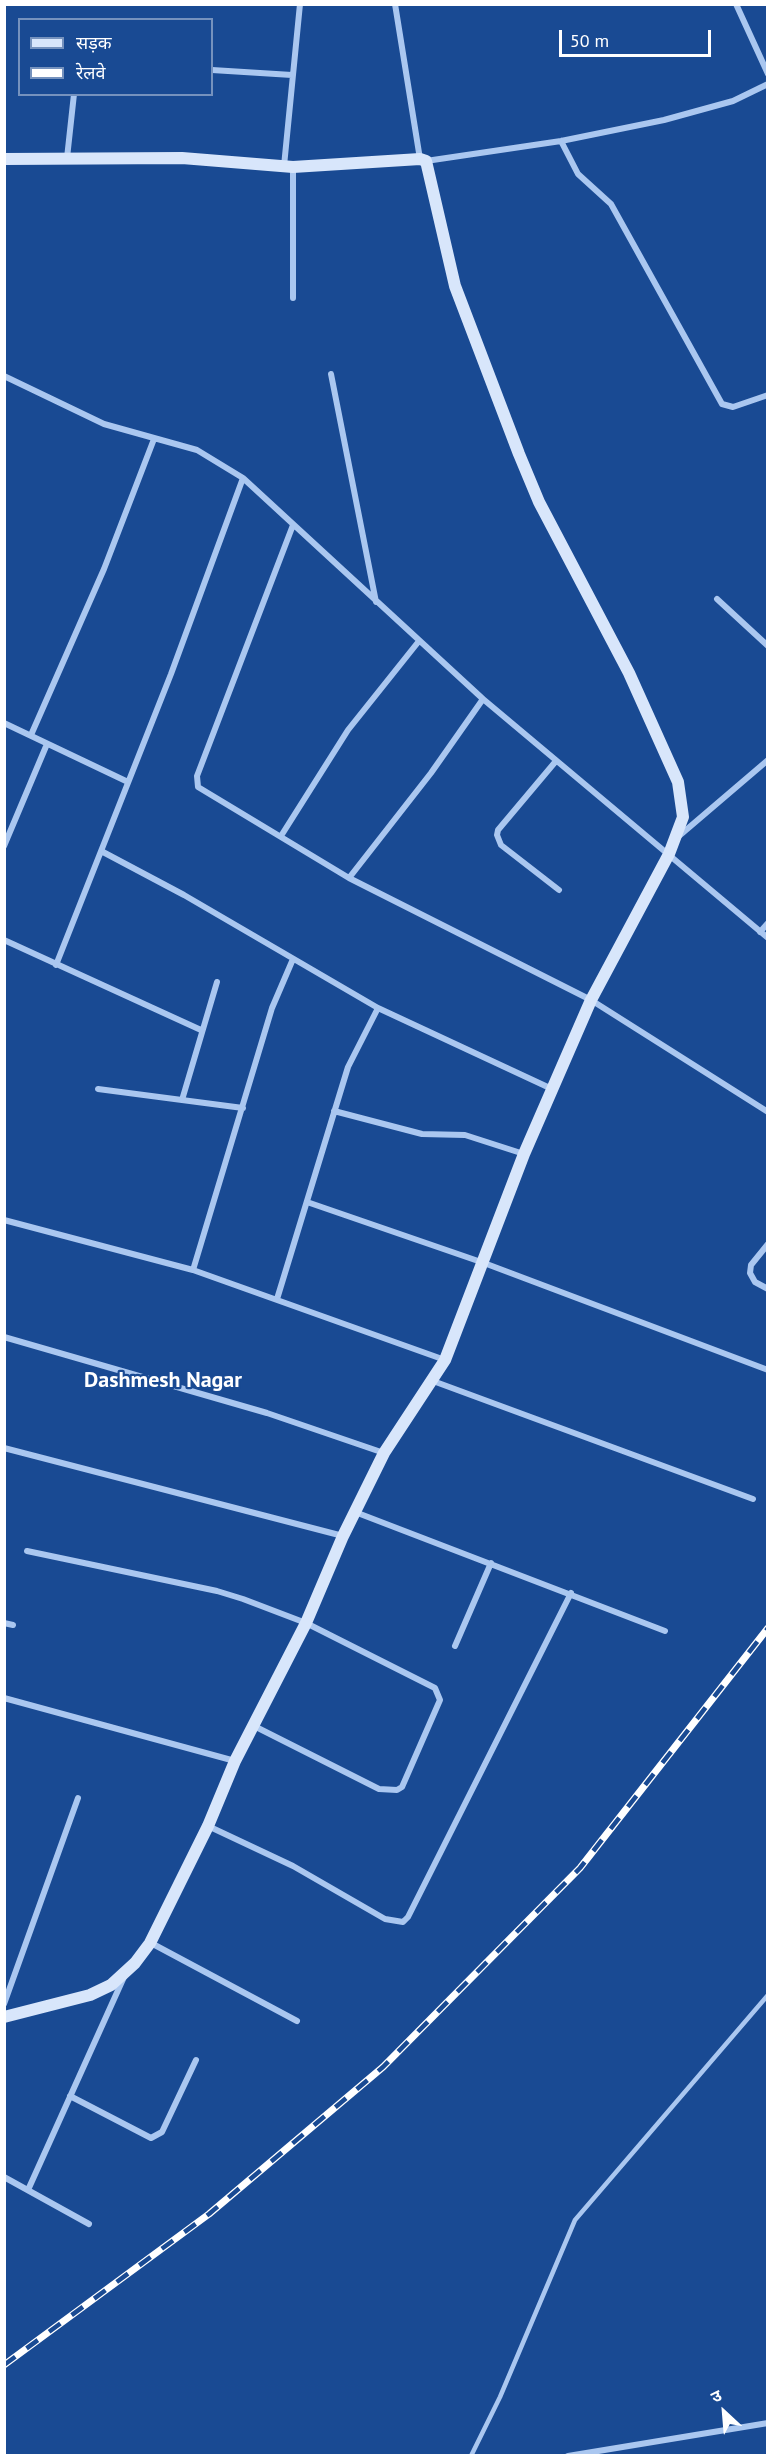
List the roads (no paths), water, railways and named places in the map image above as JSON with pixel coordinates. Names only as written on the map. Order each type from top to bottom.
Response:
[{"type":"street","points":[[292,298],[289,166],[292,75],[300,4]]},
{"type":"street","points":[[4,2017],[90,1995],[111,1985],[126,1973],[150,1943],[208,1826],[235,1761],[306,1623],[343,1536],[384,1453],[433,1382],[445,1360],[524,1154],[591,1000],[669,854],[683,818],[678,782],[629,673],[539,502],[455,286],[423,160],[395,4]]},
{"type":"street","points":[[736,4],[768,74]]},
{"type":"street","points":[[213,70],[292,75]]},
{"type":"street","points":[[4,159],[182,158],[289,166],[423,160],[561,141],[704,110],[733,101],[768,84]]},
{"type":"street","points":[[67,158],[74,96]]},
{"type":"street","points":[[561,141],[578,174],[611,204],[722,404],[732,407],[768,395]]},
{"type":"street","points":[[330,374],[376,603]]},
{"type":"street","points":[[4,376],[104,424],[197,450],[243,478],[376,603],[483,699],[768,938]]},
{"type":"street","points":[[31,735],[104,569],[154,439]]},
{"type":"street","points":[[56,965],[103,852],[198,604],[243,478]]},
{"type":"street","points":[[293,525],[197,776],[198,787],[349,878],[591,1000],[768,1112]]},
{"type":"street","points":[[717,599],[768,646]]},
{"type":"street","points":[[281,836],[348,730],[419,641]]},
{"type":"street","points":[[349,878],[431,773],[483,699]]},
{"type":"street","points":[[4,723],[128,782]]},
{"type":"street","points":[[4,846],[47,744]]},
{"type":"street","points":[[676,839],[768,760]]},
{"type":"street","points":[[556,761],[498,830],[497,835],[501,845],[559,890]]},
{"type":"street","points":[[103,852],[184,895],[378,1008],[552,1089]]},
{"type":"street","points":[[760,932],[768,923]]},
{"type":"street","points":[[4,940],[201,1030]]},
{"type":"street","points":[[193,1270],[272,1008],[293,959]]},
{"type":"street","points":[[182,1100],[217,982]]},
{"type":"street","points":[[277,1299],[334,1111],[355,1050],[378,1008]]},
{"type":"street","points":[[98,1089],[243,1108]]},
{"type":"street","points":[[334,1111],[422,1134],[465,1135],[524,1154]]},
{"type":"street","points":[[307,1202],[484,1263],[768,1370]]},
{"type":"street","points":[[4,1220],[193,1270],[445,1360]]},
{"type":"street","points":[[768,1244],[752,1265],[750,1273],[755,1282],[768,1289]]},
{"type":"street","points":[[4,1337],[267,1413],[384,1453]]},
{"type":"street","points":[[433,1382],[753,1499]]},
{"type":"street","points":[[4,1448],[343,1536]]},
{"type":"street","points":[[355,1512],[572,1593],[665,1631]]},
{"type":"street","points":[[27,1551],[217,1591],[306,1623],[439,1693],[440,1705],[402,1786],[397,1790],[379,1789],[254,1726]]},
{"type":"street","points":[[454,1646],[491,1563]]},
{"type":"street","points":[[208,1826],[293,1866],[385,1919],[403,1922],[408,1917],[572,1593]]},
{"type":"street","points":[[4,1623],[14,1625]]},
{"type":"street","points":[[4,1698],[235,1761]]},
{"type":"street","points":[[4,2004],[78,1798]]},
{"type":"street","points":[[150,1943],[297,2021]]},
{"type":"street","points":[[28,2190],[126,1973]]},
{"type":"street","points":[[70,2096],[152,2138],[162,2132],[196,2060]]},
{"type":"street","points":[[4,2177],[89,2224]]},
{"type":"street","points":[[568,2456],[768,2423]]},
{"type":"lane","points":[[471,2456],[500,2397],[575,2220],[768,1995]]},
{"type":"railway","points":[[4,2365],[209,2214],[383,2067],[580,1868],[768,1628]]},
{"type":"district","name":"Dashmesh Nagar","points":[[163,1381]]}]
